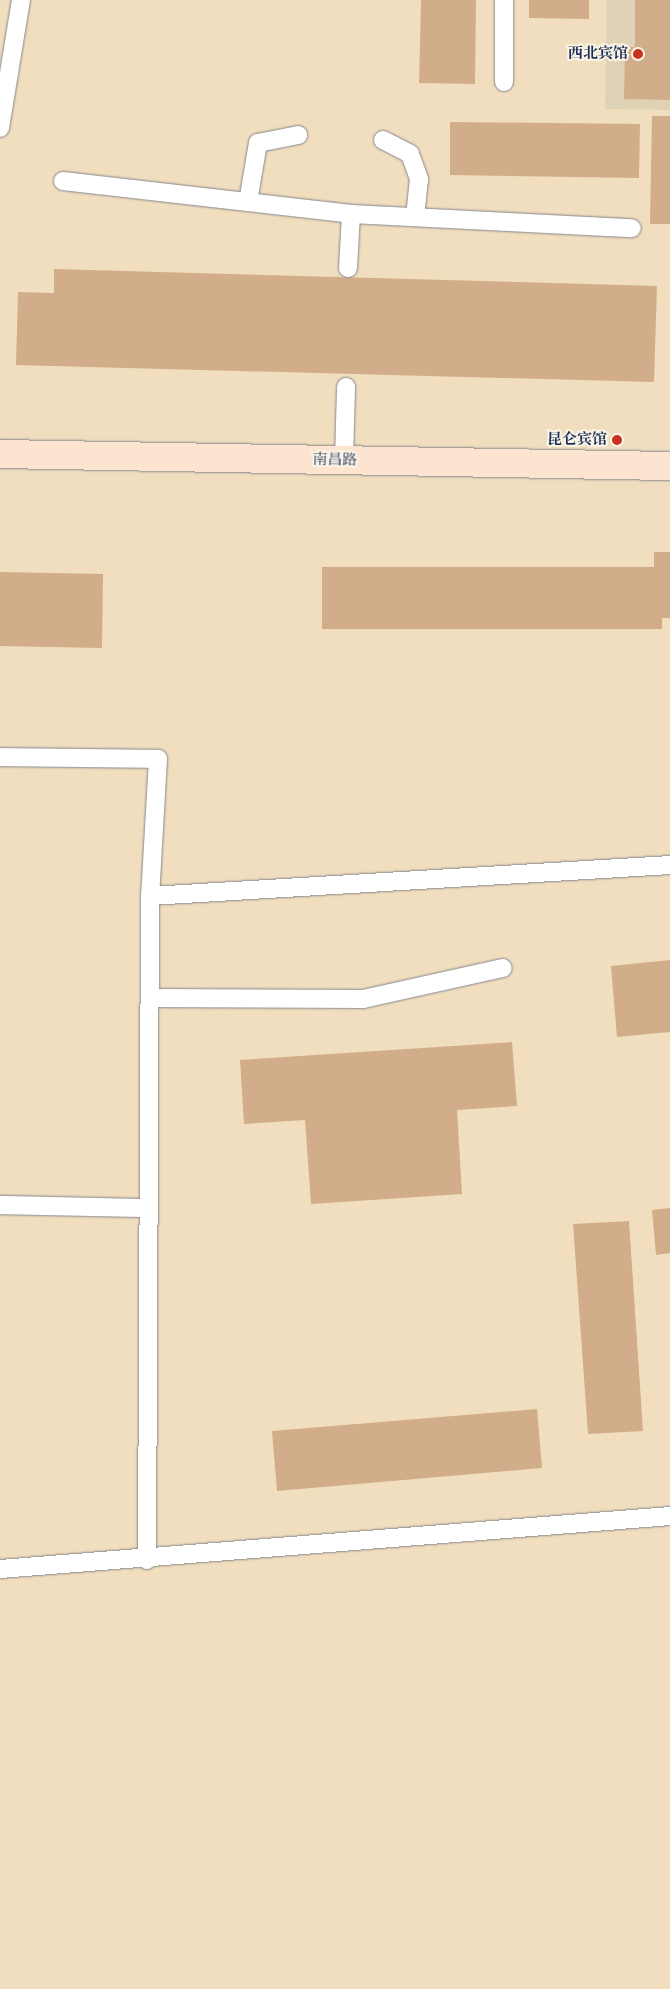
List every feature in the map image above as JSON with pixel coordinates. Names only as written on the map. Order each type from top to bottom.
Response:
[{"type":"main road","name":"南昌路","points":[[0,454],[670,466]]},
{"type":"lane","points":[[0,128],[21,0]]},
{"type":"lane","points":[[504,0],[504,82]]},
{"type":"lane","points":[[248,202],[258,143],[298,135]]},
{"type":"lane","points":[[383,140],[410,154],[418,179],[415,217]]},
{"type":"lane","points":[[63,181],[351,214],[632,228]]},
{"type":"lane","points":[[348,268],[351,214]]},
{"type":"lane","points":[[344,460],[346,387]]},
{"type":"lane","points":[[0,757],[158,758],[150,896],[151,998],[145,1208],[147,1560]]},
{"type":"lane","points":[[150,896],[670,865]]},
{"type":"lane","points":[[151,998],[363,999],[504,968]]},
{"type":"lane","points":[[0,1205],[145,1208]]},
{"type":"lane","points":[[0,1569],[147,1560],[670,1516]]},
{"type":"shaded area","name":"西北宾馆","points":[[607,0],[670,0],[670,110],[605,109]]},
{"type":"building","points":[[421,0],[476,0],[475,84],[419,83]]},
{"type":"building","points":[[529,0],[589,0],[589,19],[529,18]]},
{"type":"building","points":[[635,0],[670,0],[670,100],[624,99],[625,47],[635,47]]},
{"type":"building","points":[[652,116],[670,116],[670,224],[650,224]]},
{"type":"building","points":[[450,122],[640,124],[639,178],[450,175]]},
{"type":"building","points":[[54,269],[657,286],[654,382],[16,365],[18,292],[54,293]]},
{"type":"building","points":[[654,552],[670,552],[670,618],[662,618],[662,629],[322,629],[322,567],[654,567]]},
{"type":"building","points":[[0,572],[103,574],[102,648],[0,646]]},
{"type":"building","points":[[670,960],[670,1032],[617,1037],[611,966]]},
{"type":"building","points":[[512,1042],[517,1106],[457,1110],[462,1194],[311,1204],[305,1120],[244,1124],[240,1060]]},
{"type":"building","points":[[670,1208],[670,1253],[656,1255],[652,1210]]},
{"type":"building","points":[[629,1221],[643,1431],[588,1434],[573,1224]]},
{"type":"building","points":[[537,1409],[542,1468],[277,1491],[272,1431]]},
{"type":"place","name":"西北宾馆","points":[[638,54]]},
{"type":"place","name":"昆仑宾馆","points":[[617,440]]}]
